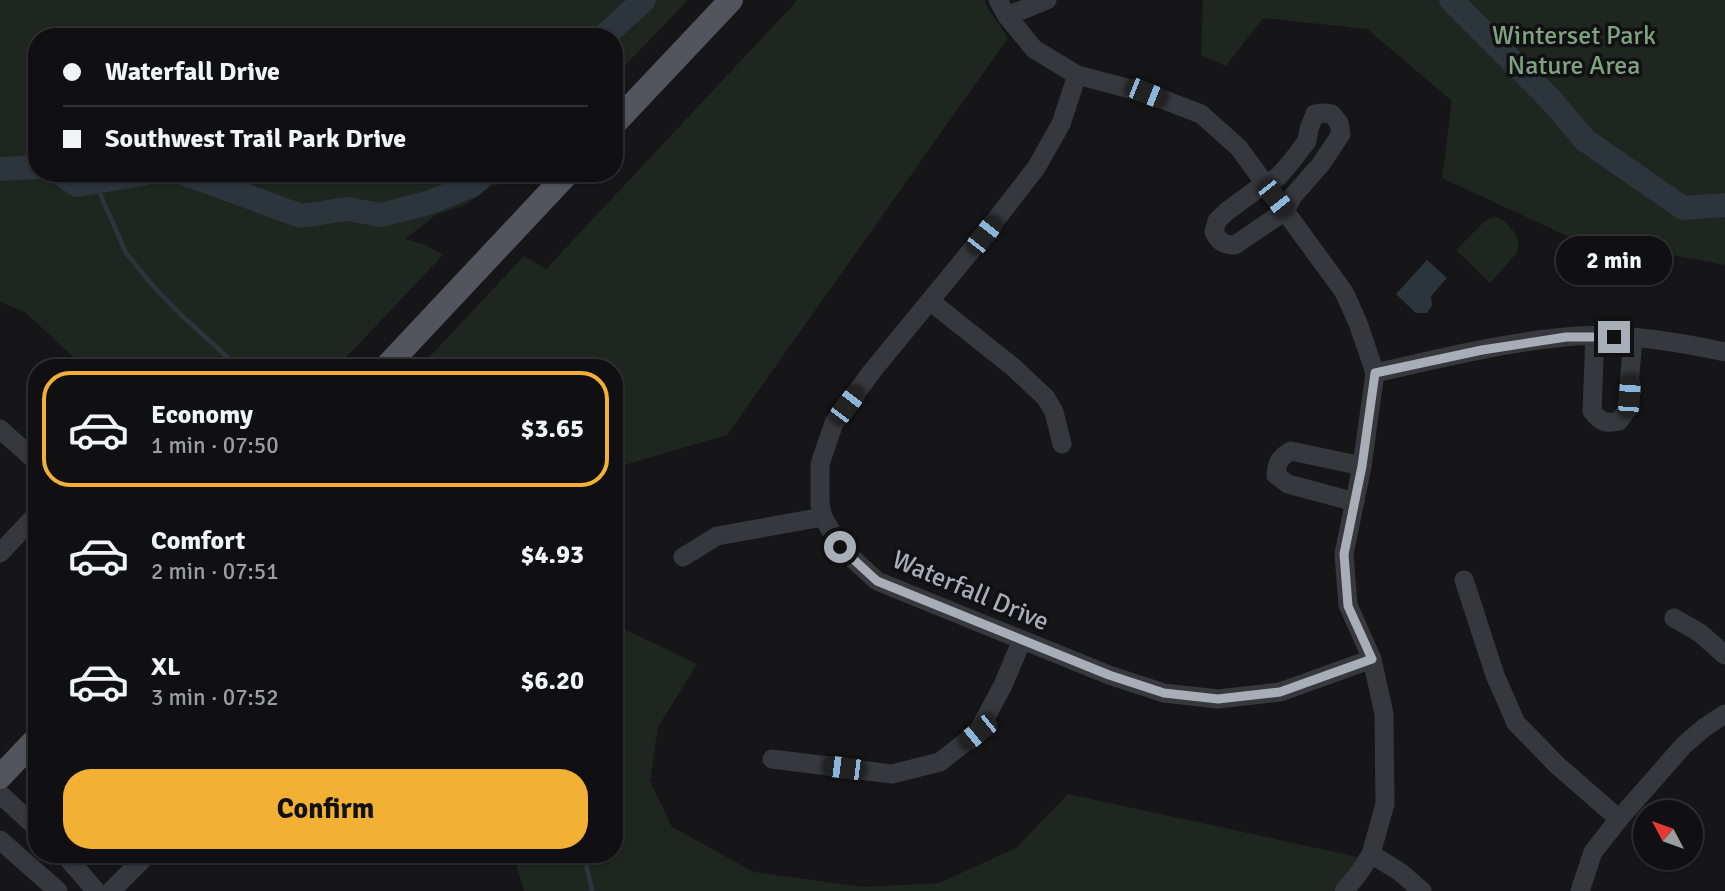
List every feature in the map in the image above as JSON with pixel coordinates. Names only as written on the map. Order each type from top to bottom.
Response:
[{"type":"main road","points":[[623,114],[731,0]]},
{"type":"main road","points":[[393,359],[560,182]]},
{"type":"main road","points":[[0,776],[28,747]]},
{"type":"street","points":[[1048,0],[1003,8],[1034,48],[1077,75],[1146,93],[1200,114],[1239,148],[1344,292],[1375,373],[1362,466],[1344,554],[1348,606],[1372,659],[1384,714],[1385,804],[1371,854],[1344,891]]},
{"type":"street","name":"Waterfall Drive","points":[[1077,75],[1061,124],[1036,168],[873,370],[834,423],[820,464],[820,504],[823,517],[840,547],[877,581],[1109,675],[1164,693],[1218,699],[1280,692],[1372,659]]},
{"type":"street","points":[[1315,114],[1332,114],[1339,123],[1341,134],[1321,164],[1293,196],[1285,211],[1236,245],[1226,245],[1218,240],[1214,232],[1217,222],[1226,212],[1278,177],[1307,141],[1315,114]]},
{"type":"street","points":[[930,301],[1013,367],[1046,398],[1054,412],[1062,444]]},
{"type":"street","points":[[1595,336],[1592,411],[1598,420],[1608,424],[1619,421],[1627,410],[1633,338]]},
{"type":"street","points":[[1375,373],[1482,350],[1566,337],[1633,338],[1725,352]]},
{"type":"street","points":[[0,429],[28,454]]},
{"type":"street","points":[[1355,502],[1288,484],[1276,475],[1277,465],[1281,456],[1291,451],[1362,466]]},
{"type":"street","points":[[683,557],[716,536],[823,517]]},
{"type":"street","points":[[0,553],[28,523]]},
{"type":"street","points":[[1464,580],[1495,676],[1516,723],[1557,765],[1619,819]]},
{"type":"street","points":[[1674,618],[1700,633],[1725,655]]},
{"type":"street","points":[[772,759],[892,774],[940,762],[978,732],[1003,685],[1022,640]]},
{"type":"street","points":[[1580,891],[1593,852],[1619,819],[1684,746],[1725,714]]},
{"type":"street","points":[[0,793],[28,819]]},
{"type":"street","points":[[0,840],[58,891]]},
{"type":"street","points":[[1371,854],[1400,872],[1422,891]]},
{"type":"street","points":[[72,863],[96,891]]},
{"type":"street","points":[[111,891],[139,863]]},
{"type":"green space","points":[[0,0],[688,0],[623,68],[623,28],[28,28],[28,182],[506,182],[490,187],[463,206],[437,214],[405,239],[426,245],[443,255],[345,359],[75,359],[25,312],[0,302]]},
{"type":"green space","points":[[796,0],[985,0],[1008,38],[727,435],[623,465],[623,359],[427,359],[524,256],[546,269]]},
{"type":"green space","points":[[1203,0],[1442,0],[1549,105],[1583,144],[1675,210],[1689,214],[1725,211],[1725,265],[1567,236],[1442,178],[1452,101],[1367,29],[1263,18],[1226,66],[1201,55]]},
{"type":"green space","name":"Winterset Park Nature Area","points":[[1451,0],[1725,0],[1725,205],[1683,208],[1585,140],[1495,35]]},
{"type":"green space","points":[[1498,217],[1514,233],[1518,248],[1516,254],[1490,283],[1456,250],[1485,221]]},
{"type":"green space","points":[[623,628],[697,664],[658,727],[650,781],[672,827],[754,872],[863,887],[939,883],[1016,848],[1068,794],[1358,857],[1348,875],[1333,891],[524,891],[516,863],[623,863]]},
{"type":"shaded area","points":[[1427,260],[1447,278],[1431,296],[1432,306],[1427,313],[1416,313],[1396,294]]},
{"type":"waterway","points":[[613,28],[644,0]]},
{"type":"waterway","points":[[1451,0],[1552,101],[1585,140],[1683,208],[1725,205]]},
{"type":"waterway","points":[[0,169],[28,167]]},
{"type":"waterway","points":[[73,182],[77,185],[94,182]]},
{"type":"waterway","points":[[95,182],[126,253],[181,315],[230,359]]},
{"type":"waterway","points":[[208,182],[301,216],[347,209],[381,215],[428,203],[476,182]]},
{"type":"waterway","points":[[586,863],[592,891]]},
{"type":"route","points":[[840,547],[877,581],[1109,675],[1164,693],[1218,699],[1280,692],[1372,659],[1348,606],[1344,554],[1362,466],[1375,373],[1482,350],[1566,337],[1614,337]]}]
